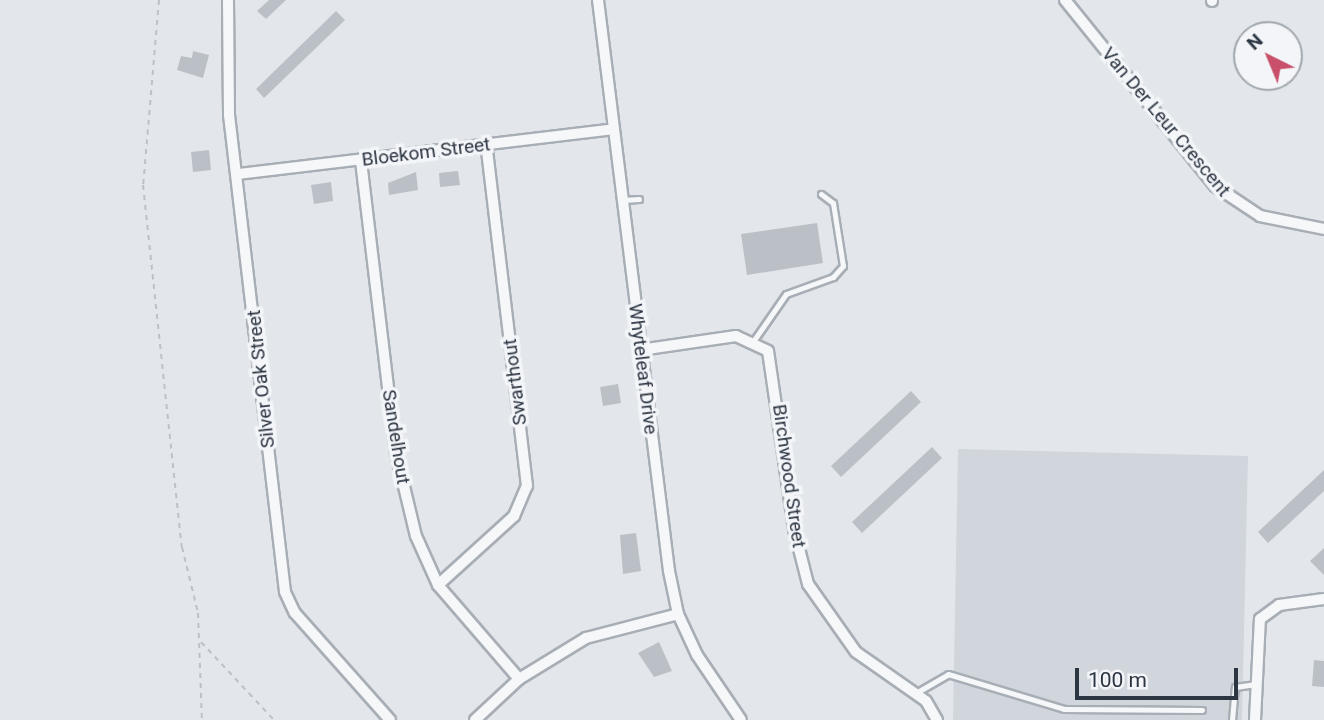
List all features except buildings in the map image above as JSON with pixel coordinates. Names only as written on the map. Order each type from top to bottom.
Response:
[{"type":"street","name":"Silver Oak Street","points":[[228,0],[229,115],[285,592],[295,614],[390,720]]},
{"type":"street","name":"Whyteleaf Drive","points":[[598,0],[640,350],[678,614],[741,720]]},
{"type":"street","name":"Van Der Leur Crescent","points":[[1065,0],[1215,186],[1260,216],[1324,229]]},
{"type":"street","name":"Bloekom Street","points":[[238,174],[613,129]]},
{"type":"street","name":"Swarthout","points":[[438,585],[514,516],[527,486],[486,145]]},
{"type":"street","name":"Sandelhout","points":[[361,160],[397,453],[416,536],[438,585],[519,679]]},
{"type":"street","points":[[640,350],[736,337],[754,340]]},
{"type":"street","name":"Birchwood Street","points":[[754,340],[773,363],[793,529],[808,584],[856,652],[914,694],[937,720]]},
{"type":"street","points":[[1255,720],[1260,619],[1279,604],[1324,599]]},
{"type":"street","points":[[475,720],[519,679],[597,633],[678,614]]},
{"type":"lane","points":[[754,340],[786,293],[833,277],[843,265],[833,203],[821,194]]},
{"type":"lane","points":[[622,200],[639,199]]},
{"type":"lane","points":[[914,694],[948,674],[1064,709],[1202,710]]},
{"type":"lane","points":[[1232,720],[1235,687],[1256,684]]},
{"type":"path","points":[[159,0],[143,185],[182,547],[200,640],[202,720]]},
{"type":"path","points":[[200,640],[274,720]]},
{"type":"shaded area","points":[[958,449],[1248,456],[1242,720],[953,720]]}]
